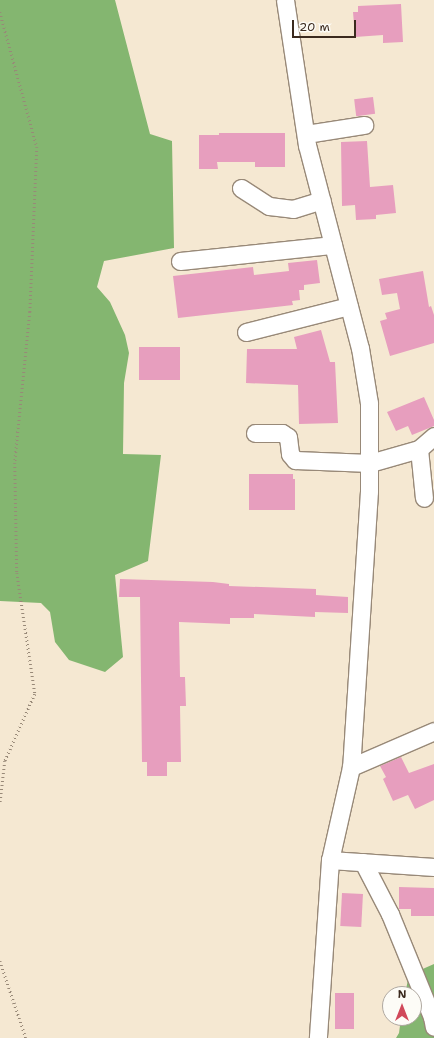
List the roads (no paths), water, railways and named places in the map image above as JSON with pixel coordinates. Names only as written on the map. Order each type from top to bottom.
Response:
[{"type":"street","points":[[285,0],[306,134],[361,354],[369,403],[370,463],[351,767],[330,860],[318,1038]]},
{"type":"street","points":[[306,134],[364,125]]},
{"type":"street","points":[[241,188],[269,206],[293,209],[322,200]]},
{"type":"street","points":[[180,261],[333,245]]},
{"type":"street","points":[[246,332],[349,306]]},
{"type":"street","points":[[255,433],[282,433],[288,436],[290,454],[295,460],[370,463],[419,449],[434,436]]},
{"type":"street","points":[[419,449],[424,498]]},
{"type":"street","points":[[351,767],[434,731]]},
{"type":"street","points":[[330,860],[434,867]]},
{"type":"street","points":[[363,862],[390,914],[432,1017],[434,1026]]}]
